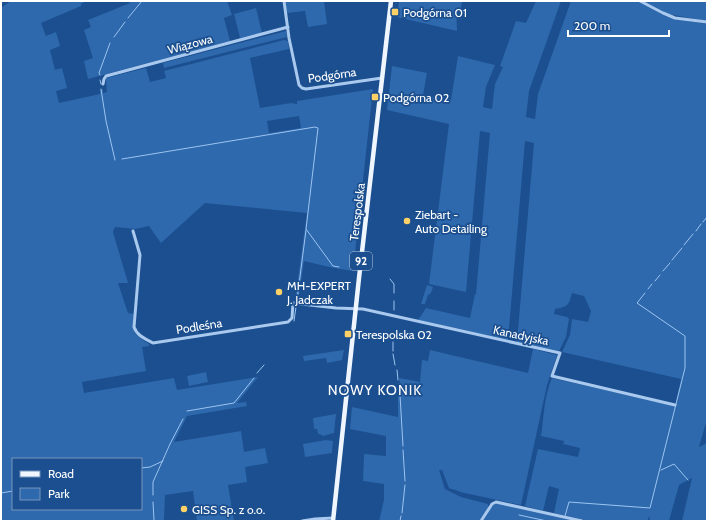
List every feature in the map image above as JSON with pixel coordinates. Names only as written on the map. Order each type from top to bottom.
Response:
[{"type":"main road","name":"Terespolska","points":[[333,520],[391,1]]},
{"type":"street","name":"Podgórna","points":[[284,1],[299,85],[302,88],[306,89],[382,78]]},
{"type":"street","points":[[640,1],[675,18],[707,22]]},
{"type":"street","name":"Wiązowa","points":[[103,84],[106,76],[288,27]]},
{"type":"street","name":"Podleśna","points":[[133,230],[140,255],[134,327],[140,336],[153,343],[288,322],[292,318],[293,303],[356,309]]},
{"type":"street","name":"Kanadyjska","points":[[356,309],[379,312],[560,353],[552,376],[675,405]]},
{"type":"street","points":[[481,521],[494,502],[582,521]]},
{"type":"street","points":[[302,521],[315,519],[333,520]]},
{"type":"green space","points":[[11,1],[86,1],[81,4],[81,6],[41,23],[46,36],[56,32],[60,46],[50,50],[55,70],[62,68],[67,88],[56,91],[59,103],[100,94],[100,90],[103,89],[103,93],[107,92],[106,78],[146,68],[150,82],[166,78],[164,71],[284,40],[288,41],[289,49],[250,58],[260,108],[291,103],[297,104],[297,101],[373,89],[353,271],[304,261],[298,302],[295,301],[307,213],[205,203],[161,243],[149,226],[135,229],[115,227],[113,232],[128,283],[118,283],[128,313],[134,314],[133,325],[135,332],[140,338],[149,344],[149,346],[142,347],[146,371],[82,382],[84,393],[174,378],[177,390],[258,377],[237,403],[246,402],[247,406],[187,416],[174,442],[241,431],[244,452],[265,448],[268,463],[245,467],[247,482],[228,485],[234,521],[197,521],[193,491],[165,495],[164,521],[1,521],[1,8]],"holes":[[[299,116],[301,128],[269,133],[267,121]]]},
{"type":"green space","points":[[129,1],[227,1],[232,15],[224,18],[230,41],[88,79],[84,61],[93,58],[84,30],[91,27],[88,20],[130,3]]},
{"type":"green space","points":[[285,1],[324,1],[327,24],[308,27],[305,11],[287,13]]},
{"type":"green space","points":[[399,1],[462,1],[461,8],[456,8],[457,31],[397,17]]},
{"type":"green space","points":[[536,1],[561,1],[529,91],[526,117],[535,119],[538,94],[571,1],[637,1],[665,16],[707,24],[707,419],[699,447],[707,443],[707,521],[682,521],[692,478],[679,485],[669,521],[649,521],[649,517],[647,521],[589,521],[554,513],[559,489],[549,486],[543,511],[525,506],[538,449],[578,457],[580,448],[563,444],[564,441],[541,436],[546,399],[552,378],[675,406],[681,379],[562,352],[570,335],[572,319],[588,322],[591,311],[584,296],[572,293],[567,305],[555,309],[554,314],[567,317],[569,319],[566,337],[559,351],[517,342],[534,143],[525,141],[508,340],[418,320],[426,308],[470,318],[476,294],[490,133],[480,131],[466,292],[429,284],[449,124],[387,110],[392,66],[427,73],[423,95],[451,100],[458,56],[495,65],[486,87],[483,107],[492,109],[495,84],[503,67],[500,66],[516,21],[526,23]]},
{"type":"green space","points":[[643,1],[707,1],[707,21],[668,14]]},
{"type":"green space","points":[[256,8],[262,33],[240,38],[234,14]]},
{"type":"green space","points":[[286,31],[287,37],[164,68],[163,63]]},
{"type":"green space","points":[[427,285],[433,287],[425,304],[421,304]]},
{"type":"green space","points":[[533,349],[557,355],[547,385],[521,505],[450,489],[442,470],[439,470],[445,489],[461,497],[488,504],[488,508],[480,521],[379,521],[384,500],[384,484],[363,481],[364,454],[386,456],[386,436],[350,429],[352,407],[398,417],[398,390],[401,390],[399,378],[420,382],[422,360],[428,361],[430,350],[528,373]]},
{"type":"green space","points":[[344,350],[342,360],[327,363],[326,358],[304,361],[303,356]]},
{"type":"green space","points":[[206,372],[208,382],[189,386],[187,376]]},
{"type":"green space","points":[[336,414],[334,433],[323,436],[318,434],[317,429],[314,429],[313,418]]},
{"type":"green space","points":[[326,440],[333,441],[332,453],[305,457],[303,444]]},
{"type":"green space","points":[[497,503],[578,521],[483,521],[492,506]]},
{"type":"waterway","points":[[128,18],[142,1]]},
{"type":"waterway","points":[[114,37],[125,22]]},
{"type":"waterway","points":[[100,75],[99,73],[110,43]]},
{"type":"waterway","points":[[100,80],[101,84]]},
{"type":"waterway","points":[[101,89],[106,121],[115,160]]},
{"type":"waterway","points":[[122,159],[315,127],[318,128],[306,229],[333,266],[339,267]]},
{"type":"waterway","points":[[703,222],[707,217]]},
{"type":"waterway","points":[[696,231],[701,224]]},
{"type":"waterway","points":[[297,300],[306,230]]},
{"type":"waterway","points":[[684,245],[693,234]]},
{"type":"waterway","points":[[672,260],[682,248]]},
{"type":"waterway","points":[[663,271],[670,263]]},
{"type":"waterway","points":[[655,281],[660,275]]},
{"type":"waterway","points":[[390,279],[394,284],[394,293]]},
{"type":"waterway","points":[[648,289],[652,284]]},
{"type":"waterway","points":[[565,516],[569,502],[650,508],[685,368],[685,336],[637,303],[645,293]]},
{"type":"waterway","points":[[394,301],[394,310]]},
{"type":"waterway","points":[[294,321],[296,307]]},
{"type":"waterway","points":[[393,342],[393,351]]},
{"type":"waterway","points":[[393,354],[395,365]]},
{"type":"waterway","points":[[257,373],[264,365]]},
{"type":"waterway","points":[[397,370],[398,380]]},
{"type":"waterway","points":[[187,411],[234,403],[254,378]]},
{"type":"waterway","points":[[399,384],[400,392]]},
{"type":"waterway","points":[[400,395],[403,446]]},
{"type":"waterway","points":[[153,495],[153,482],[183,419]]},
{"type":"waterway","points":[[403,450],[405,481]]},
{"type":"waterway","points":[[142,468],[150,467],[163,461]]},
{"type":"waterway","points":[[661,470],[674,464],[688,480]]},
{"type":"waterway","points":[[402,513],[405,485]]},
{"type":"waterway","points":[[1,493],[12,491]]},
{"type":"waterway","points":[[153,502],[154,520]]},
{"type":"waterway","points":[[519,515],[547,521]]},
{"type":"waterway","points":[[400,521],[401,516]]},
{"type":"place","name":"Podgórna 01","points":[[395,12]]},
{"type":"place","name":"Podgórna 02","points":[[375,97]]},
{"type":"place","name":"Ziebart - Auto Detailing","points":[[407,221]]},
{"type":"place","name":"MH-EXPERT J. Jadczak","points":[[279,292]]},
{"type":"place","name":"Terespolska 02","points":[[348,334]]},
{"type":"place","name":"GISS Sp. z o.o.","points":[[184,509]]},
{"type":"district","name":"NOWY KONIK","points":[[375,390]]}]
